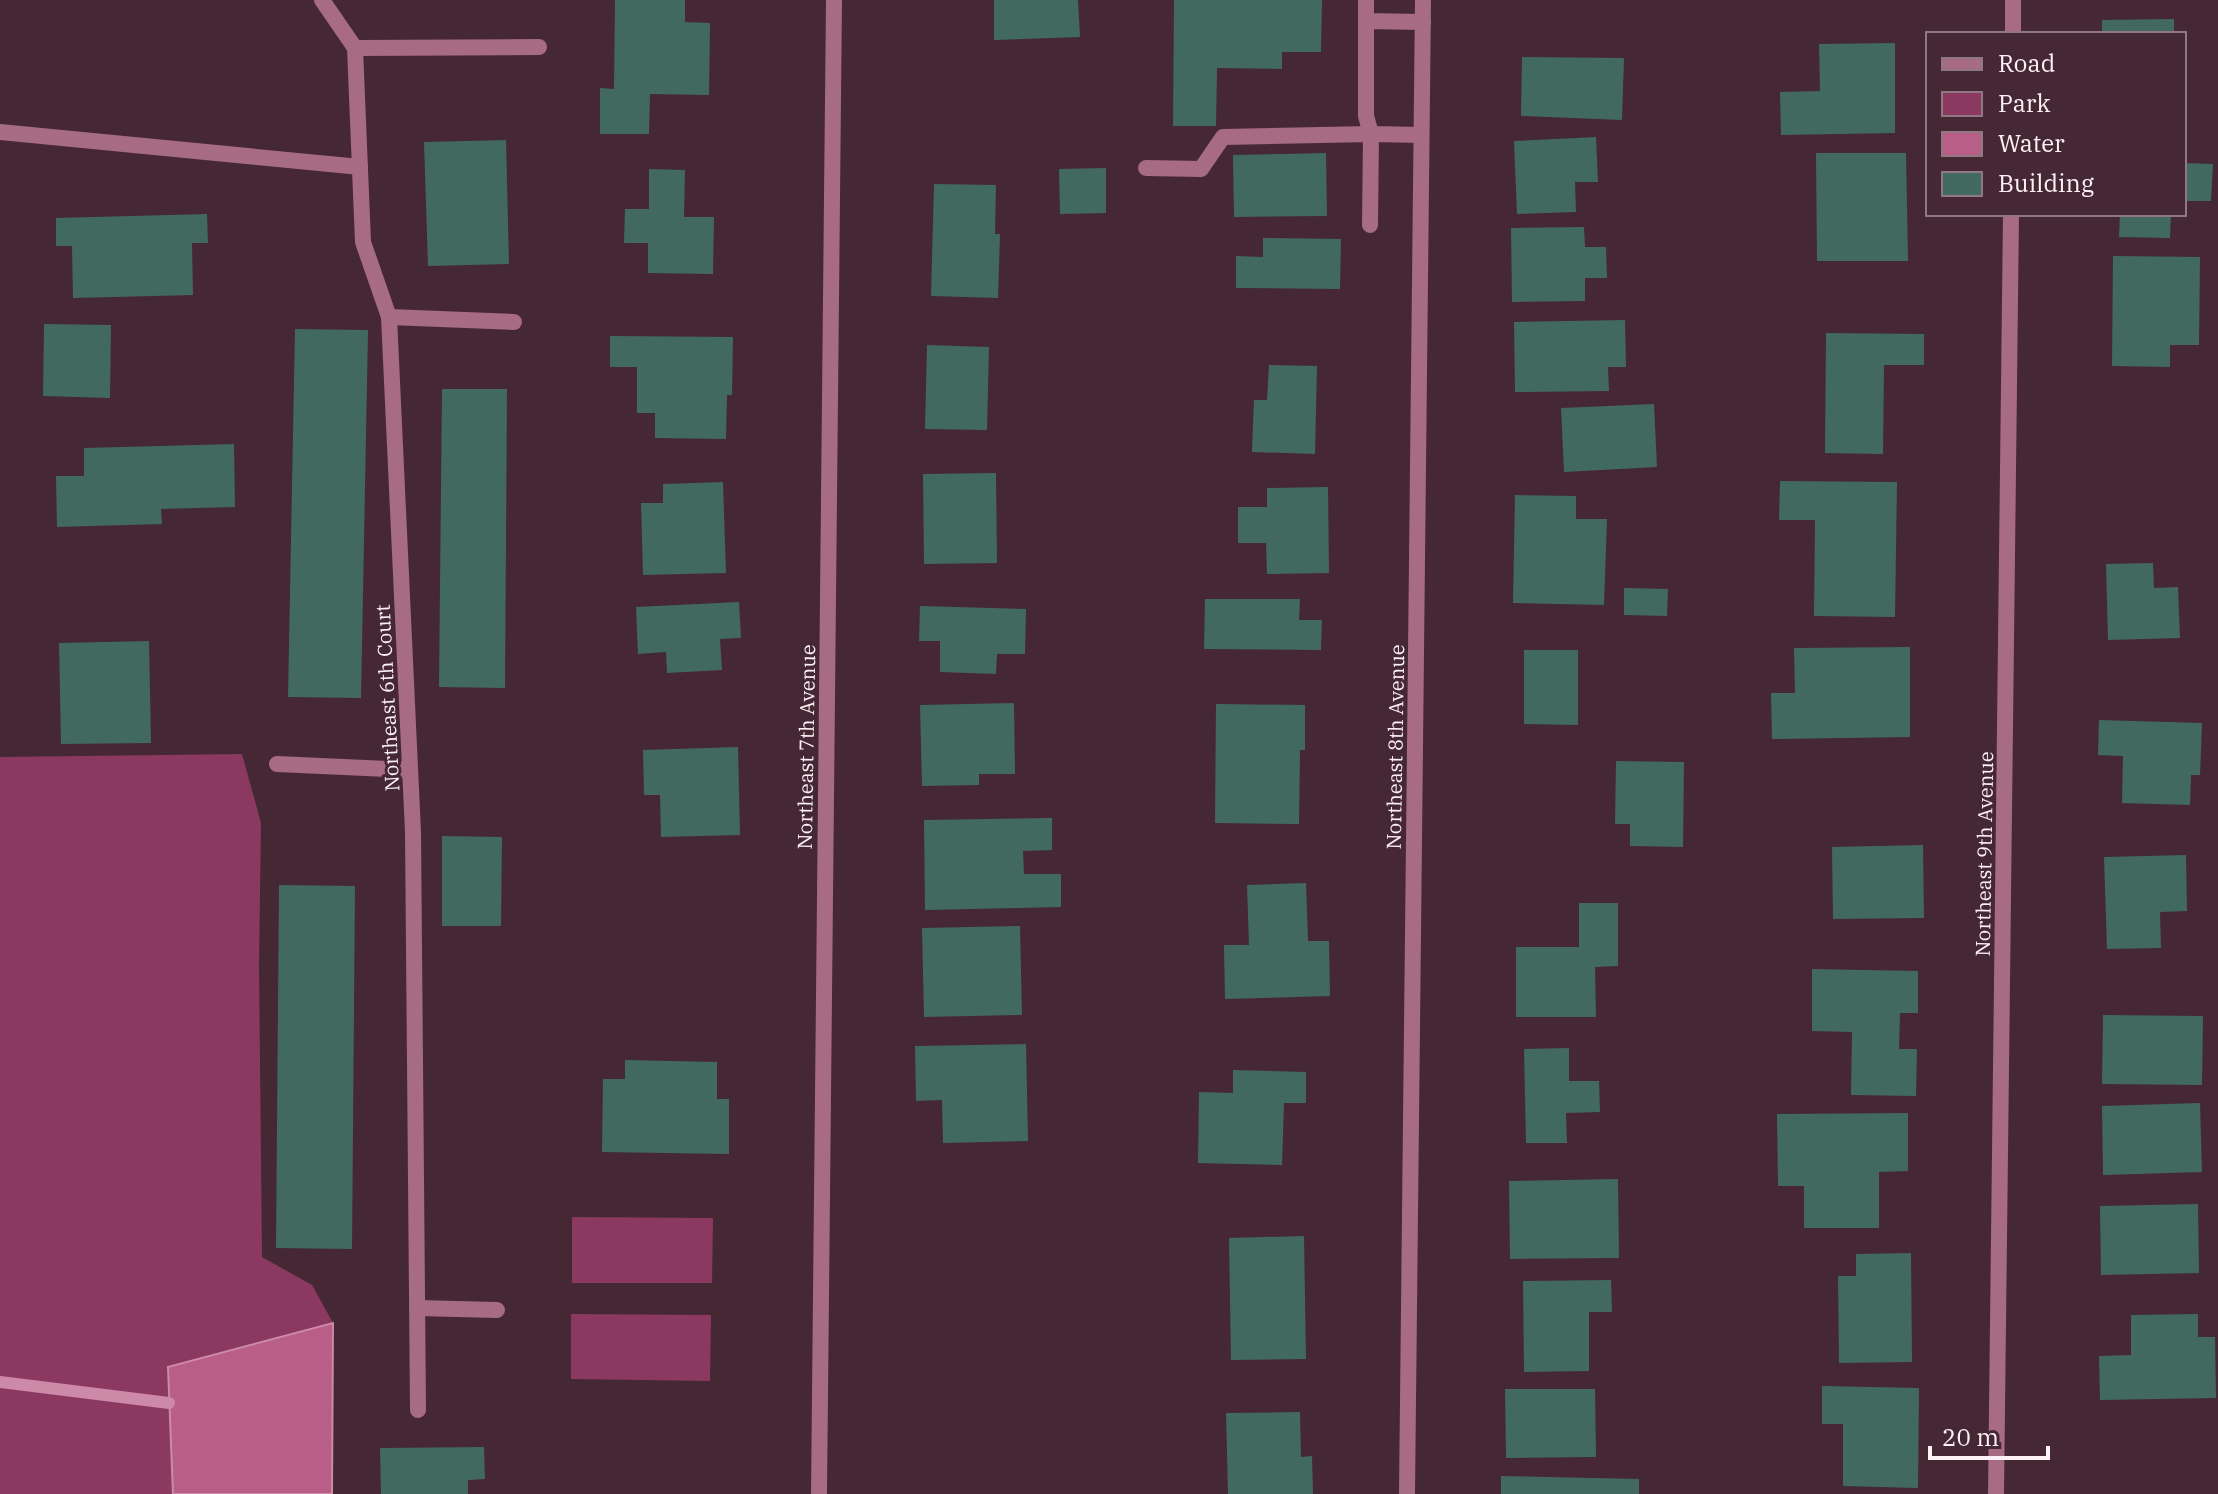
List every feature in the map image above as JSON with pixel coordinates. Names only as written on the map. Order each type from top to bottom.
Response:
[{"type":"street","points":[[322,0],[355,48],[539,47]]},
{"type":"street","name":"Northeast 7th Avenue","points":[[819,1494],[834,0]]},
{"type":"street","points":[[1366,0],[1366,116],[1371,134],[1370,225]]},
{"type":"street","name":"Northeast 8th Avenue","points":[[1407,1494],[1423,0]]},
{"type":"street","points":[[2013,0],[2013,32]]},
{"type":"street","points":[[1366,21],[1423,22]]},
{"type":"street","name":"Northeast 6th Court","points":[[355,48],[363,242],[389,317],[413,832],[418,1410]]},
{"type":"street","points":[[0,132],[360,167]]},
{"type":"street","points":[[1146,168],[1201,169],[1223,137],[1421,135]]},
{"type":"street","name":"Northeast 9th Avenue","points":[[1996,1494],[2011,216]]},
{"type":"street","points":[[389,317],[514,322]]},
{"type":"street","points":[[277,764],[410,770]]},
{"type":"street","points":[[417,1308],[497,1310]]},
{"type":"green space","points":[[242,754],[261,823],[262,1257],[312,1285],[333,1323],[168,1367],[173,1494],[0,1494],[0,757]]},
{"type":"green space","points":[[572,1217],[713,1218],[712,1283],[572,1283]]},
{"type":"green space","points":[[571,1314],[711,1315],[710,1381],[571,1379]]},
{"type":"water","points":[[333,1323],[332,1494],[173,1494],[168,1367]]},
{"type":"building","points":[[615,0],[685,0],[685,22],[710,23],[709,95],[650,94],[649,134],[600,134],[600,88],[614,89]]},
{"type":"building","points":[[994,0],[1078,0],[1080,37],[994,40]]},
{"type":"building","points":[[1174,0],[1322,0],[1321,52],[1282,52],[1282,69],[1217,68],[1216,126],[1173,126]]},
{"type":"building","points":[[2174,19],[2174,32],[2102,32],[2102,20]]},
{"type":"building","points":[[1895,43],[1895,133],[1781,135],[1780,92],[1820,91],[1819,44]]},
{"type":"building","points":[[1522,57],[1624,58],[1622,120],[1521,116]]},
{"type":"building","points":[[1596,137],[1598,182],[1575,182],[1576,212],[1517,214],[1514,141]]},
{"type":"building","points":[[506,140],[509,264],[428,266],[424,142]]},
{"type":"building","points":[[1326,153],[1327,216],[1234,217],[1233,155]]},
{"type":"building","points":[[1816,153],[1906,153],[1908,261],[1817,261]]},
{"type":"building","points":[[2186,163],[2213,164],[2211,201],[2186,201]]},
{"type":"building","points":[[1106,168],[1106,213],[1060,214],[1059,169]]},
{"type":"building","points":[[649,169],[685,170],[684,217],[714,217],[713,274],[648,273],[648,243],[624,243],[625,209],[649,209]]},
{"type":"building","points":[[934,184],[996,185],[995,234],[1000,234],[998,298],[931,296]]},
{"type":"building","points":[[207,214],[208,243],[192,243],[193,295],[73,298],[72,246],[56,246],[56,218]]},
{"type":"building","points":[[2120,216],[2171,216],[2170,238],[2119,237]]},
{"type":"building","points":[[1584,227],[1585,247],[1606,247],[1607,278],[1585,278],[1585,301],[1512,302],[1511,228]]},
{"type":"building","points":[[1263,238],[1341,239],[1340,289],[1236,288],[1236,256],[1263,257]]},
{"type":"building","points":[[2113,256],[2200,257],[2199,345],[2170,345],[2170,367],[2112,366]]},
{"type":"building","points":[[1625,320],[1626,367],[1608,367],[1609,391],[1515,392],[1514,322]]},
{"type":"building","points":[[44,324],[111,325],[110,398],[43,396]]},
{"type":"building","points":[[295,329],[368,330],[361,698],[288,697]]},
{"type":"building","points":[[1826,333],[1924,334],[1924,365],[1884,365],[1883,454],[1825,453]]},
{"type":"building","points":[[610,336],[733,337],[732,395],[727,395],[726,439],[655,438],[655,413],[637,413],[637,367],[610,367]]},
{"type":"building","points":[[927,345],[989,347],[987,430],[925,429]]},
{"type":"building","points":[[1269,365],[1317,366],[1315,454],[1252,452],[1254,400],[1267,400]]},
{"type":"building","points":[[442,389],[507,389],[505,688],[439,687]]},
{"type":"building","points":[[1654,404],[1657,467],[1564,472],[1561,408]]},
{"type":"building","points":[[234,444],[235,507],[161,509],[162,524],[57,527],[56,476],[84,476],[84,448]]},
{"type":"building","points":[[996,473],[997,563],[924,564],[923,474]]},
{"type":"building","points":[[1780,481],[1897,482],[1895,617],[1814,616],[1815,520],[1779,520]]},
{"type":"building","points":[[723,482],[726,573],[643,575],[641,503],[663,503],[663,484]]},
{"type":"building","points":[[1328,487],[1329,573],[1267,574],[1266,543],[1238,543],[1238,507],[1267,507],[1267,488]]},
{"type":"building","points":[[1515,495],[1576,496],[1576,519],[1607,519],[1604,605],[1513,603]]},
{"type":"building","points":[[2153,563],[2154,588],[2178,587],[2180,638],[2108,640],[2106,564]]},
{"type":"building","points":[[1624,588],[1668,589],[1667,616],[1624,615]]},
{"type":"building","points":[[1205,599],[1300,599],[1299,620],[1322,620],[1321,650],[1204,649]]},
{"type":"building","points":[[739,602],[741,638],[720,639],[722,670],[667,673],[666,652],[638,654],[636,607]]},
{"type":"building","points":[[920,606],[1026,609],[1025,654],[997,654],[996,674],[940,672],[940,641],[919,641]]},
{"type":"building","points":[[149,641],[151,743],[61,744],[59,643]]},
{"type":"building","points":[[1910,647],[1910,737],[1772,739],[1771,693],[1795,693],[1794,648]]},
{"type":"building","points":[[1524,650],[1578,650],[1578,725],[1524,724]]},
{"type":"building","points":[[1014,703],[1015,774],[979,774],[979,785],[922,786],[920,705]]},
{"type":"building","points":[[1216,704],[1305,705],[1305,750],[1300,750],[1299,824],[1215,823]]},
{"type":"building","points":[[2099,720],[2202,723],[2200,775],[2191,775],[2190,805],[2122,803],[2123,756],[2098,755]]},
{"type":"building","points":[[738,747],[740,835],[661,837],[660,795],[644,795],[643,750]]},
{"type":"building","points":[[1616,761],[1684,762],[1683,847],[1630,846],[1630,824],[1615,824]]},
{"type":"building","points":[[1052,818],[1052,850],[1023,851],[1024,874],[1061,874],[1061,907],[925,910],[924,820]]},
{"type":"building","points":[[442,836],[502,837],[501,926],[442,926]]},
{"type":"building","points":[[1923,845],[1924,918],[1833,919],[1832,847]]},
{"type":"building","points":[[2186,855],[2187,911],[2160,912],[2161,948],[2107,949],[2104,857]]},
{"type":"building","points":[[1306,883],[1308,941],[1329,941],[1330,996],[1225,999],[1224,945],[1249,945],[1247,885]]},
{"type":"building","points":[[279,885],[355,886],[352,1249],[276,1248]]},
{"type":"building","points":[[1579,903],[1618,903],[1618,966],[1595,967],[1596,1017],[1516,1017],[1516,947],[1579,947]]},
{"type":"building","points":[[1020,926],[1022,1015],[924,1017],[922,928]]},
{"type":"building","points":[[1812,969],[1918,971],[1918,1013],[1900,1013],[1899,1049],[1917,1049],[1916,1096],[1851,1095],[1852,1032],[1812,1031]]},
{"type":"building","points":[[2103,1015],[2203,1016],[2202,1085],[2102,1084]]},
{"type":"building","points":[[1026,1044],[1028,1141],[943,1143],[942,1100],[916,1101],[915,1046]]},
{"type":"building","points":[[1569,1048],[1569,1081],[1599,1081],[1600,1112],[1566,1113],[1567,1143],[1526,1143],[1524,1049]]},
{"type":"building","points":[[625,1060],[717,1062],[717,1099],[729,1099],[729,1154],[602,1152],[603,1079],[625,1079]]},
{"type":"building","points":[[1233,1070],[1306,1072],[1306,1103],[1284,1103],[1282,1165],[1198,1163],[1199,1092],[1233,1093]]},
{"type":"building","points":[[2200,1103],[2202,1172],[2103,1175],[2102,1106]]},
{"type":"building","points":[[1908,1113],[1908,1171],[1879,1172],[1879,1228],[1804,1228],[1804,1186],[1778,1186],[1777,1114]]},
{"type":"building","points":[[1618,1179],[1619,1258],[1510,1259],[1509,1181]]},
{"type":"building","points":[[2198,1204],[2199,1273],[2101,1275],[2100,1206]]},
{"type":"building","points":[[1304,1236],[1306,1359],[1231,1360],[1229,1238]]},
{"type":"building","points":[[1911,1253],[1912,1362],[1839,1363],[1838,1276],[1856,1276],[1856,1254]]},
{"type":"building","points":[[1611,1280],[1612,1312],[1589,1312],[1589,1371],[1524,1372],[1523,1281]]},
{"type":"building","points":[[2198,1314],[2198,1337],[2215,1337],[2216,1398],[2100,1400],[2099,1356],[2131,1355],[2131,1315]]},
{"type":"building","points":[[1822,1386],[1919,1388],[1918,1488],[1843,1486],[1843,1424],[1822,1424]]},
{"type":"building","points":[[1505,1389],[1595,1389],[1596,1457],[1506,1458]]},
{"type":"building","points":[[1300,1412],[1301,1457],[1312,1456],[1313,1494],[1228,1494],[1226,1413]]},
{"type":"building","points":[[484,1447],[485,1479],[468,1480],[468,1494],[381,1494],[380,1448]]},
{"type":"building","points":[[1501,1476],[1639,1479],[1639,1494],[1501,1494]]},
{"type":"waterway","points":[[0,1382],[169,1403]]}]
